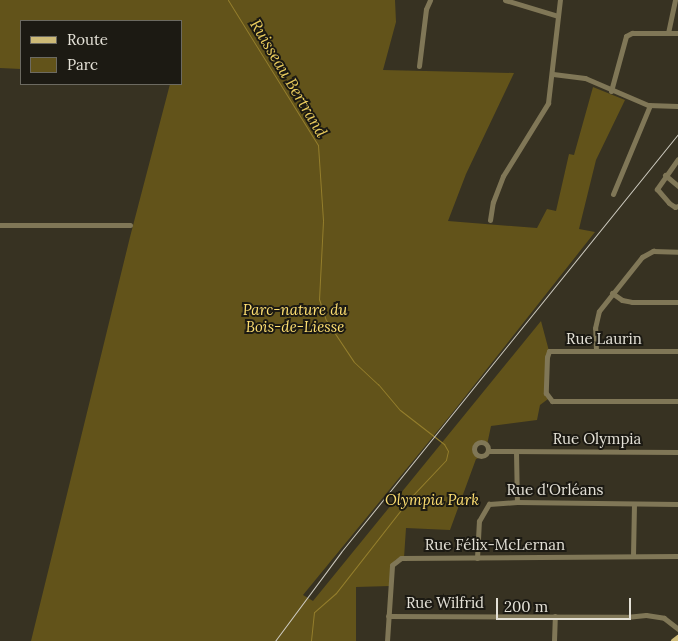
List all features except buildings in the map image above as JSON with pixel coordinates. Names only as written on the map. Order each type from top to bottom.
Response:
[{"type":"main road","points":[[674,641],[678,638]]},
{"type":"street","points":[[418,66],[426,9],[430,0]]},
{"type":"street","points":[[505,0],[558,16]]},
{"type":"street","points":[[490,220],[493,202],[503,176],[548,103],[553,74],[560,0]]},
{"type":"street","points":[[668,33],[675,0]]},
{"type":"street","points":[[611,91],[626,36],[632,33],[678,33]]},
{"type":"street","points":[[553,74],[585,78],[637,102],[650,105],[678,106]]},
{"type":"street","points":[[613,194],[650,105]]},
{"type":"street","points":[[678,159],[658,185],[658,192],[673,206],[678,206]]},
{"type":"street","points":[[665,175],[678,186]]},
{"type":"street","points":[[0,225],[130,225]]},
{"type":"street","points":[[596,351],[596,320],[612,293],[647,253],[678,252]]},
{"type":"street","points":[[612,293],[622,300],[632,302],[678,302]]},
{"type":"street","name":"Rue Laurin","points":[[678,351],[549,351],[546,379],[548,399],[552,401],[678,401]]},
{"type":"street","name":"Rue Olympia","points":[[488,450],[516,452],[678,452]]},
{"type":"street","points":[[516,452],[517,502]]},
{"type":"street","name":"Rue d'Orléans","points":[[477,558],[479,522],[484,509],[489,504],[517,502],[678,504]]},
{"type":"street","points":[[633,556],[634,504]]},
{"type":"street","name":"Rue Félix-McLernan","points":[[387,641],[392,565],[395,560],[401,558],[678,556]]},
{"type":"street","name":"Rue Wilfrid","points":[[388,616],[646,615],[664,618],[678,629]]},
{"type":"street","points":[[554,616],[554,641]]},
{"type":"green space","name":"Parc-nature du Bois-de-Liesse","points":[[0,0],[395,0],[396,22],[383,70],[514,73],[466,174],[448,221],[537,228],[547,209],[556,211],[569,154],[574,155],[593,87],[625,100],[596,160],[579,229],[595,232],[449,417],[303,595],[313,601],[541,321],[549,351],[548,399],[540,405],[537,420],[491,426],[487,445],[481,442],[474,447],[476,454],[484,456],[476,459],[450,530],[406,528],[404,558],[395,560],[390,586],[356,587],[356,641],[31,641],[130,237],[170,85],[182,85],[182,20],[20,20],[20,69],[0,68]]},
{"type":"waterway","name":"Ruisseau Bertrand","points":[[228,0],[318,145],[323,221],[319,299],[326,320],[354,362],[378,384],[400,410],[444,444],[448,451],[446,460],[411,497],[336,593],[314,612],[311,641]]},
{"type":"tram line","points":[[275,641],[341,552],[678,134]]},
{"type":"park label","name":"Olympia Park","points":[[432,500]]}]
